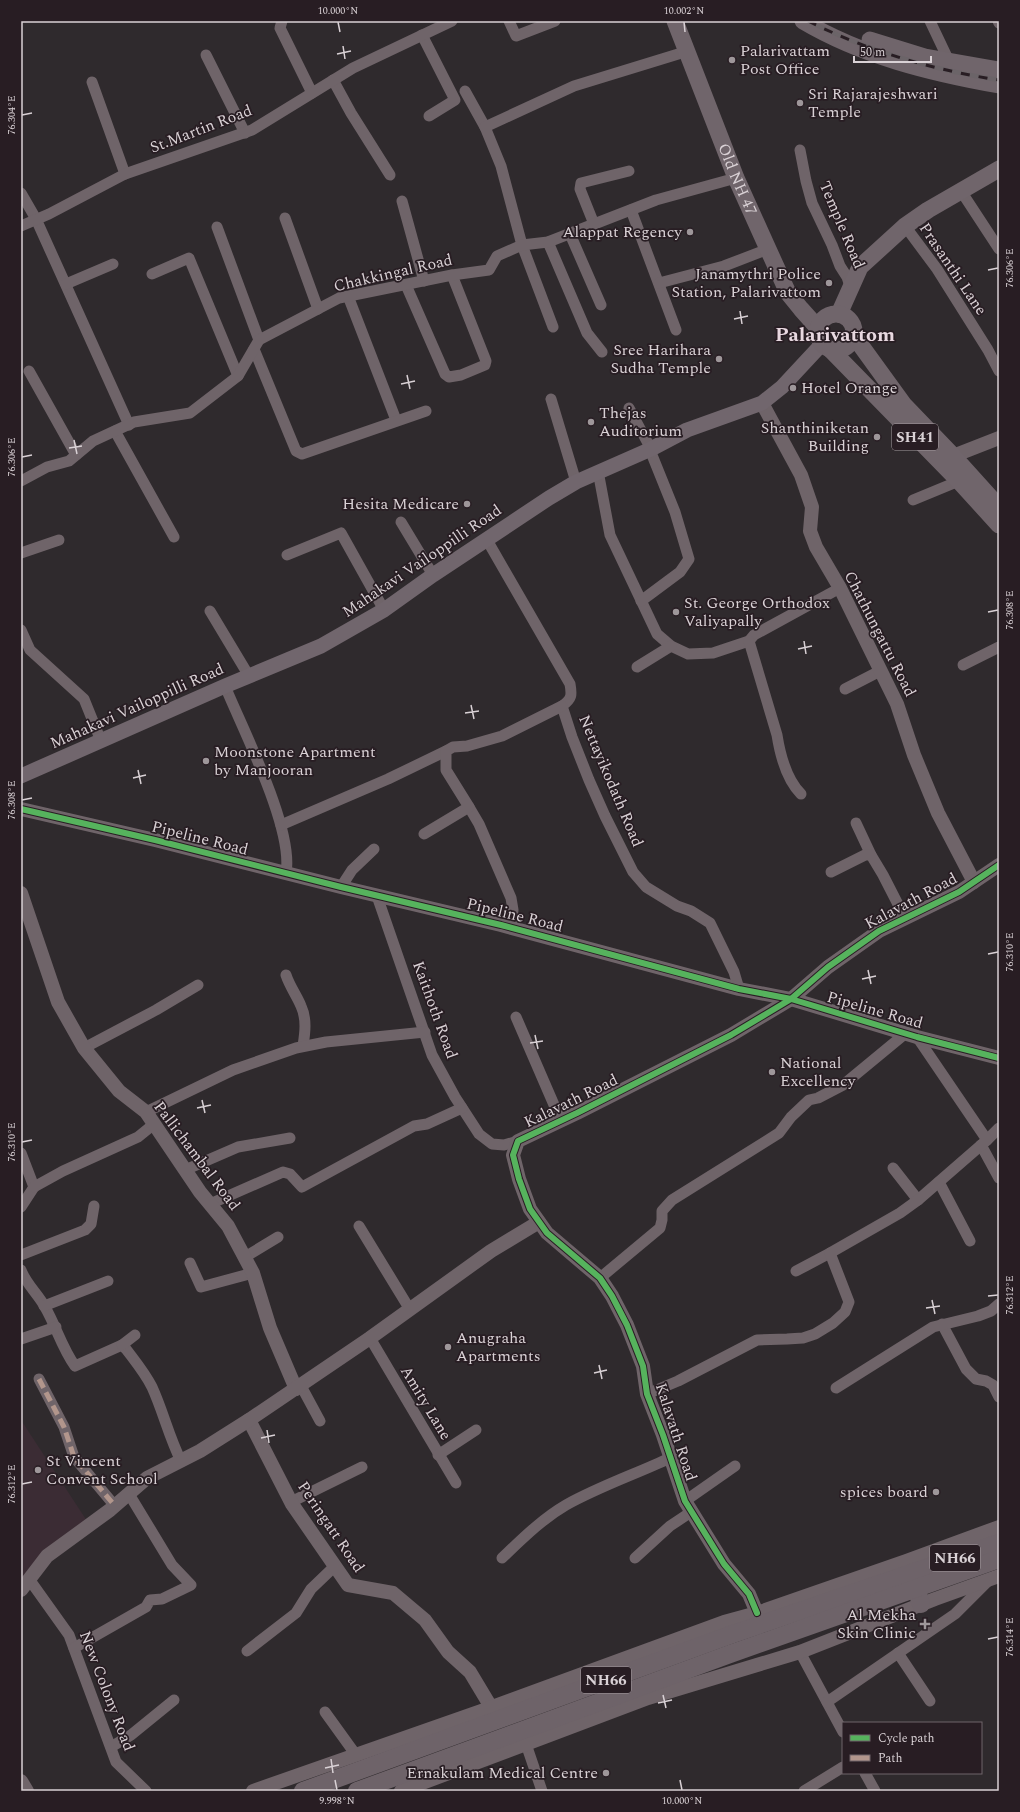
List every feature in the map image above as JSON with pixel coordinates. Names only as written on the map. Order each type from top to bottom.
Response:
[{"type":"highway","name":"NH66","points":[[357,1791],[528,1736],[914,1582],[999,1543]]},
{"type":"highway","name":"NH66","points":[[303,1791],[733,1634],[999,1559]]},
{"type":"highway","points":[[525,1710],[528,1736]]},
{"type":"main road","name":"Old NH 47","points":[[675,21],[688,51],[736,178],[788,293],[824,340]]},
{"type":"main road","points":[[803,21],[860,48],[910,65],[999,85]]},
{"type":"main road","points":[[828,21],[866,39],[924,56],[999,70]]},
{"type":"main road","points":[[839,314],[860,267],[905,226],[962,190],[999,169]]},
{"type":"main road","points":[[839,314],[847,318],[852,324],[854,336],[849,345],[840,350],[824,340],[823,320],[830,315],[839,314]]},
{"type":"main road","name":"SH41","points":[[854,336],[904,405],[954,456],[999,507]]},
{"type":"main road","name":"Mahakavi Vailoppilli Road","points":[[21,776],[225,686],[322,646],[384,610],[433,575],[576,482],[650,449],[687,430],[762,403],[782,387],[824,340]]},
{"type":"main road","name":"SH41","points":[[824,340],[999,525]]},
{"type":"street","points":[[282,21],[280,28],[312,93]]},
{"type":"street","name":"St.Martin Road","points":[[21,226],[125,174],[245,133],[353,68],[452,21]]},
{"type":"street","points":[[509,21],[516,36],[555,21]]},
{"type":"street","points":[[930,21],[949,61]]},
{"type":"street","points":[[422,35],[455,100],[429,116]]},
{"type":"street","points":[[485,126],[574,86],[688,51]]},
{"type":"street","points":[[206,55],[245,133]]},
{"type":"street","points":[[333,80],[350,113],[390,175]]},
{"type":"street","points":[[92,82],[125,174]]},
{"type":"street","points":[[465,91],[485,126],[500,166],[522,245],[553,327]]},
{"type":"street","name":"Temple Road","points":[[800,150],[812,204],[840,266],[847,277],[851,289]]},
{"type":"street","points":[[594,224],[580,189],[581,183],[629,172]]},
{"type":"street","name":"Chakkingal Road","points":[[257,344],[339,298],[452,275],[489,270],[497,256],[522,245],[548,242],[656,200],[736,178]]},
{"type":"street","points":[[962,190],[999,249]]},
{"type":"street","points":[[21,193],[36,219],[129,425]]},
{"type":"street","points":[[402,201],[424,281]]},
{"type":"street","points":[[631,210],[676,330]]},
{"type":"street","points":[[285,218],[318,309]]},
{"type":"street","name":"Prasanthi Lane","points":[[905,226],[937,269],[988,350],[999,371]]},
{"type":"street","points":[[217,227],[296,451],[302,454],[396,420],[426,411]]},
{"type":"street","points":[[570,234],[601,305]]},
{"type":"street","points":[[548,242],[587,333],[602,352]]},
{"type":"street","points":[[659,283],[724,266],[768,249]]},
{"type":"street","points":[[152,274],[189,258],[238,376]]},
{"type":"street","points":[[66,284],[113,264]]},
{"type":"street","points":[[406,285],[445,374],[449,377],[461,375],[485,364],[486,361],[452,275]]},
{"type":"street","points":[[348,296],[396,420]]},
{"type":"street","points":[[21,482],[48,467],[69,461],[93,441],[134,422],[190,413],[238,376],[257,344]]},
{"type":"street","points":[[29,371],[76,455]]},
{"type":"street","points":[[551,399],[576,482]]},
{"type":"street","name":"Chathungattu Road","points":[[762,403],[801,475],[812,507],[810,531],[816,547],[840,588],[897,704],[914,755],[938,813],[974,882]]},
{"type":"street","points":[[629,408],[650,449],[675,512],[690,559],[680,572],[641,601]]},
{"type":"street","points":[[115,431],[174,537]]},
{"type":"street","points":[[954,456],[999,438]]},
{"type":"street","points":[[598,471],[610,535],[656,634],[671,646],[688,654],[713,653],[749,641],[754,635],[840,588]]},
{"type":"street","points":[[913,500],[959,481]]},
{"type":"street","points":[[402,522],[433,575]]},
{"type":"street","points":[[287,555],[341,533],[384,610]]},
{"type":"street","points":[[21,553],[59,540]]},
{"type":"street","name":"Nettayikodath Road","points":[[487,540],[570,684],[572,695],[569,701],[562,706],[572,737],[592,787],[633,872],[646,887],[677,906],[691,911],[710,923],[734,972],[739,989]]},
{"type":"street","points":[[210,611],[249,676]]},
{"type":"street","points":[[21,630],[30,650],[84,699],[101,741]]},
{"type":"street","points":[[749,641],[777,735],[779,748],[788,774],[801,794]]},
{"type":"street","points":[[637,667],[671,646]]},
{"type":"street","points":[[963,665],[999,647]]},
{"type":"street","points":[[845,689],[880,671]]},
{"type":"street","points":[[225,686],[267,784],[281,825],[288,863],[286,873]]},
{"type":"street","points":[[281,825],[388,779],[453,747],[467,746],[502,736],[562,706]]},
{"type":"street","points":[[446,751],[446,770],[479,824],[511,898],[513,910],[511,927]]},
{"type":"street","points":[[424,834],[470,807]]},
{"type":"street","name":"Pipeline Road","points":[[21,809],[155,840],[377,896],[511,927],[739,989],[791,999],[912,1035],[999,1058]]},
{"type":"street","points":[[856,823],[871,855],[905,918]]},
{"type":"street","points":[[341,887],[352,870],[374,850]]},
{"type":"street","points":[[831,872],[865,855],[871,855]]},
{"type":"street","name":"Kalavath Road","points":[[757,1613],[749,1594],[724,1564],[688,1507],[647,1394],[643,1366],[627,1324],[612,1296],[600,1278],[547,1233],[530,1209],[518,1179],[513,1155],[518,1141],[561,1121],[731,1035],[791,999],[828,967],[879,931],[959,892],[997,870]]},
{"type":"street","name":"Pallichambal Road","points":[[21,893],[58,1002],[84,1048],[119,1091],[146,1112],[185,1170],[228,1226],[253,1273],[270,1328],[298,1386]]},
{"type":"street","name":"Kaithoth Road","points":[[377,896],[432,1055],[462,1108],[479,1134],[492,1144],[504,1146],[518,1141]]},
{"type":"street","points":[[286,975],[304,1017],[305,1028],[303,1046]]},
{"type":"street","points":[[84,1048],[156,1010],[198,985]]},
{"type":"street","points":[[516,1017],[561,1121]]},
{"type":"street","points":[[146,1112],[233,1070],[303,1046],[326,1042],[425,1032]]},
{"type":"street","points":[[600,1278],[660,1228],[662,1210],[672,1200],[779,1132],[791,1117],[809,1100],[818,1098],[843,1085],[912,1035],[984,1143],[999,1178]]},
{"type":"street","points":[[210,1204],[283,1172],[290,1174],[302,1187],[414,1126],[427,1124],[462,1108]]},
{"type":"street","points":[[21,1207],[34,1187],[63,1171],[138,1137],[154,1124]]},
{"type":"street","points":[[796,1271],[900,1213],[939,1182],[999,1128]]},
{"type":"street","points":[[185,1170],[238,1147],[290,1138]]},
{"type":"street","points":[[21,1153],[34,1187]]},
{"type":"street","points":[[893,1168],[918,1200]]},
{"type":"street","points":[[939,1182],[970,1241]]},
{"type":"street","points":[[21,1255],[85,1230],[91,1224],[94,1206]]},
{"type":"street","points":[[25,1584],[47,1556],[115,1506],[148,1478],[166,1467],[181,1461],[250,1420],[370,1338],[409,1308],[491,1251],[539,1222]]},
{"type":"street","points":[[359,1226],[409,1308]]},
{"type":"street","points":[[245,1257],[278,1236]]},
{"type":"street","points":[[647,1394],[678,1381],[757,1340],[803,1338],[824,1330],[845,1312],[849,1302],[830,1253]]},
{"type":"street","points":[[190,1263],[201,1287],[253,1273]]},
{"type":"street","points":[[21,1270],[24,1278],[56,1326],[61,1342],[75,1366],[122,1345],[135,1335]]},
{"type":"street","points":[[44,1306],[108,1282]]},
{"type":"street","points":[[836,1388],[933,1327],[978,1316],[991,1311],[999,1304]]},
{"type":"street","points":[[942,1324],[966,1370],[976,1379],[986,1381],[993,1385],[999,1397]]},
{"type":"street","points":[[21,1338],[56,1326]]},
{"type":"street","name":"Amity Lane","points":[[370,1338],[456,1483]]},
{"type":"street","points":[[122,1345],[151,1385],[163,1414],[174,1448],[181,1461]]},
{"type":"street","points":[[39,1379],[64,1427],[74,1457],[115,1506]]},
{"type":"street","points":[[298,1386],[320,1421]]},
{"type":"street","name":"Peringatt Road","points":[[250,1420],[291,1502],[348,1585],[393,1593],[425,1620],[448,1652],[470,1672],[491,1707]]},
{"type":"street","points":[[438,1455],[476,1430]]},
{"type":"street","points":[[502,1558],[529,1532],[565,1505],[628,1475],[670,1458]]},
{"type":"street","points":[[635,1558],[670,1526],[688,1507],[735,1466]]},
{"type":"street","points":[[291,1502],[362,1467]]},
{"type":"street","points":[[74,1648],[146,1607],[150,1600],[162,1599],[191,1585],[172,1565],[129,1494]]},
{"type":"street","points":[[401,1791],[528,1736],[800,1652],[914,1582],[999,1527]]},
{"type":"street","points":[[247,1651],[296,1613],[311,1590],[335,1566]]},
{"type":"street","points":[[253,1791],[491,1707],[724,1622],[757,1613],[914,1582],[994,1578]]},
{"type":"street","points":[[827,1702],[955,1614],[994,1578]]},
{"type":"street","name":"New Colony Road","points":[[25,1584],[69,1635],[116,1762],[146,1791]]},
{"type":"street","points":[[800,1652],[842,1730]]},
{"type":"street","points":[[898,1653],[930,1702]]},
{"type":"street","points":[[111,1747],[131,1735],[174,1700]]},
{"type":"street","points":[[325,1712],[356,1755]]},
{"type":"street","points":[[528,1736],[542,1791]]},
{"type":"street","points":[[804,1791],[842,1768]]},
{"type":"street","points":[[866,1774],[875,1791]]},
{"type":"street","points":[[21,1781],[27,1791]]},
{"type":"shaded area","name":"St Vincent Convent School","points":[[21,1420],[87,1521],[21,1589]]},
{"type":"railway","points":[[808,21],[831,32],[901,58],[950,71],[999,80]]},
{"type":"marked path","points":[[39,1379],[64,1427],[74,1457],[115,1506]]},
{"type":"cycle path","points":[[21,809],[155,840],[341,887],[501,925],[739,989],[791,999],[917,1037],[999,1058]]},
{"type":"cycle path","points":[[757,1613],[749,1594],[724,1564],[685,1501],[663,1435],[647,1394],[643,1366],[627,1325],[612,1296],[600,1278],[547,1233],[530,1209],[519,1179],[513,1155],[518,1141],[577,1113],[731,1035],[791,999],[828,967],[879,931],[959,892],[999,865]]},
{"type":"place","name":"Palarivattam Post Office","points":[[732,60]]},
{"type":"place","name":"Sri Rajarajeshwari Temple","points":[[800,103]]},
{"type":"place","name":"Alappat Regency","points":[[690,232]]},
{"type":"place","name":"Janamythri Police Station, Palarivattom","points":[[829,283]]},
{"type":"place","name":"Sree Harihara Sudha Temple","points":[[719,359]]},
{"type":"place","name":"Hotel Orange","points":[[793,388]]},
{"type":"place","name":"Thejas Auditorium","points":[[591,422]]},
{"type":"place","name":"Shanthiniketan Building","points":[[877,437]]},
{"type":"place","name":"Hesita Medicare","points":[[467,504]]},
{"type":"place","name":"St. George Orthodox Valiyapally","points":[[676,612]]},
{"type":"place","name":"Moonstone Apartment by Manjooran","points":[[206,761]]},
{"type":"place","name":"National Excellency","points":[[772,1072]]},
{"type":"place","name":"Anugraha Apartments","points":[[448,1347]]},
{"type":"place","name":"St Vincent Convent School","points":[[38,1470]]},
{"type":"place","name":"spices board","points":[[936,1492]]},
{"type":"place","name":"Al Mekha Skin Clinic","points":[[925,1624]]},
{"type":"place","name":"Ernakulam Medical Centre","points":[[606,1773]]},
{"type":"district","name":"Palarivattom","points":[[835,335]]}]
